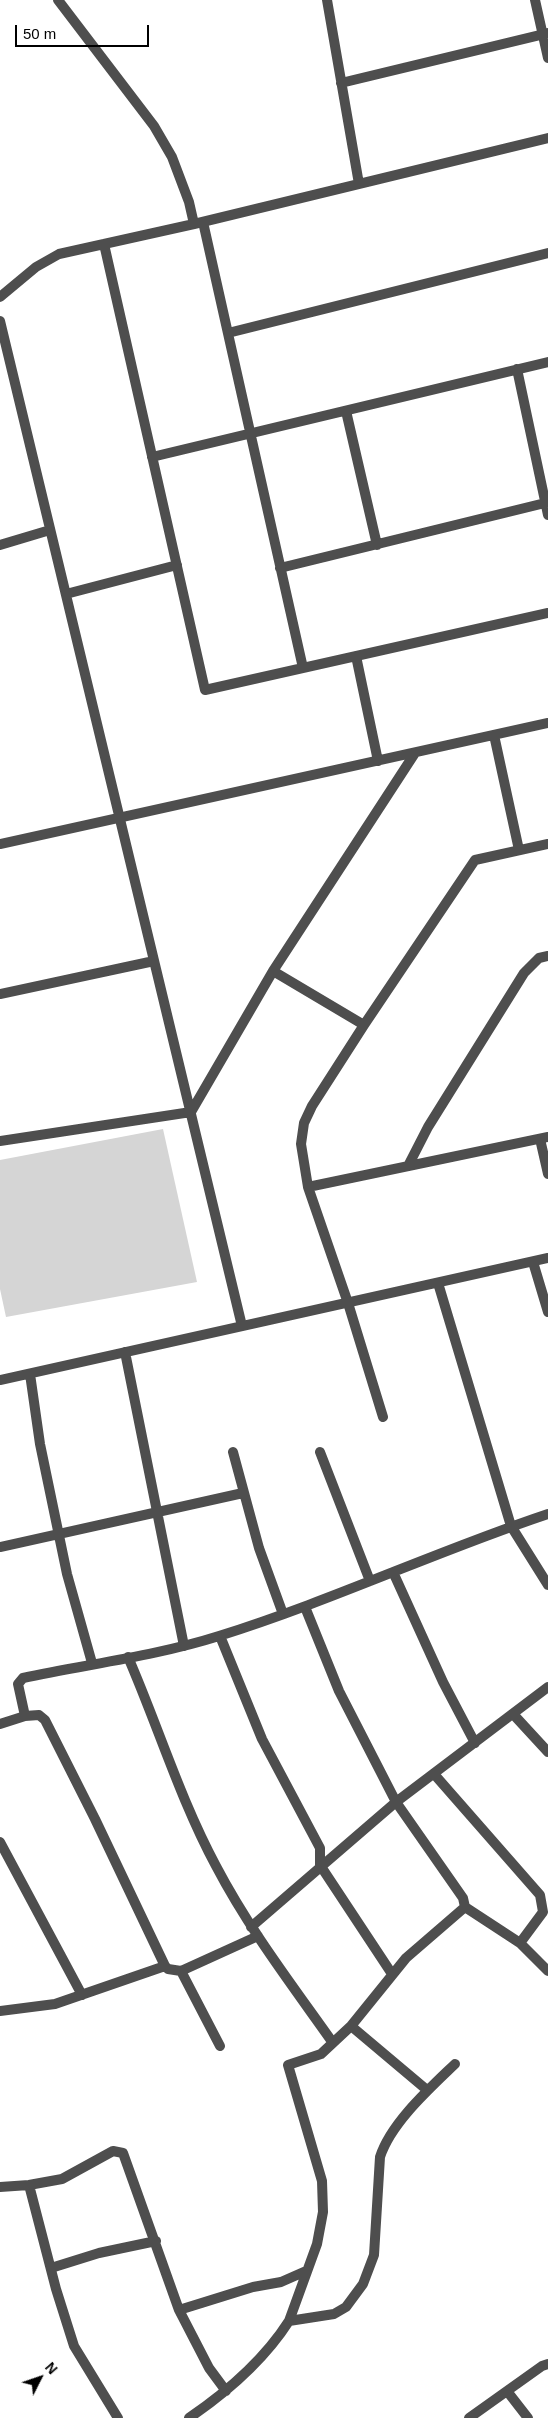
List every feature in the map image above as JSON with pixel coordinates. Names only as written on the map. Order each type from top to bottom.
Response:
[{"type":"street","points":[[58,0],[158,134],[172,157],[198,223],[228,332],[303,668]]},
{"type":"street","points":[[327,0],[359,184]]},
{"type":"street","points":[[535,0],[545,34],[548,58]]},
{"type":"street","points":[[341,83],[545,34]]},
{"type":"street","points":[[0,297],[36,267],[59,254],[198,223],[548,138]]},
{"type":"street","points":[[104,244],[205,690],[548,613]]},
{"type":"street","points":[[228,332],[548,253]]},
{"type":"street","points":[[0,321],[242,1326]]},
{"type":"street","points":[[152,458],[548,362]]},
{"type":"street","points":[[517,369],[548,515]]},
{"type":"street","points":[[346,411],[377,544]]},
{"type":"street","points":[[280,568],[545,503]]},
{"type":"street","points":[[0,545],[50,530]]},
{"type":"street","points":[[66,594],[177,565]]},
{"type":"street","points":[[356,656],[378,761]]},
{"type":"street","points":[[0,844],[548,723]]},
{"type":"street","points":[[494,735],[519,850]]},
{"type":"street","points":[[190,1112],[273,971],[415,753]]},
{"type":"street","points":[[383,1416],[348,1303],[308,1187],[301,1144],[304,1123],[312,1106],[364,1025],[475,860],[548,844]]},
{"type":"street","points":[[408,1166],[428,1128],[524,973],[539,958],[548,956]]},
{"type":"street","points":[[0,994],[154,961]]},
{"type":"street","points":[[273,971],[364,1025]]},
{"type":"street","points":[[0,1141],[190,1112]]},
{"type":"street","points":[[308,1187],[544,1138],[548,1174]]},
{"type":"street","points":[[0,1380],[548,1258]]},
{"type":"street","points":[[533,1262],[548,1312]]},
{"type":"street","points":[[438,1283],[511,1526],[548,1585]]},
{"type":"street","points":[[125,1352],[184,1646]]},
{"type":"street","points":[[30,1374],[40,1444],[73,1600],[92,1663]]},
{"type":"street","points":[[232,1452],[259,1548],[283,1614]]},
{"type":"street","points":[[320,1452],[370,1581]]},
{"type":"street","points":[[0,1547],[157,1514],[243,1493]]},
{"type":"street","points":[[25,1716],[18,1689],[21,1679],[92,1663],[184,1646],[220,1636],[305,1606],[511,1526],[548,1514]]},
{"type":"street","points":[[394,1572],[443,1682],[475,1743]]},
{"type":"street","points":[[305,1606],[340,1691],[396,1802],[462,1898],[465,1907],[520,1943],[548,1971]]},
{"type":"street","points":[[220,1636],[262,1739],[320,1848],[320,1865],[392,1974]]},
{"type":"street","points":[[128,1657],[177,1782],[201,1835],[251,1927],[333,2043]]},
{"type":"street","points":[[251,1927],[320,1865],[396,1802],[548,1687]]},
{"type":"street","points":[[513,1714],[548,1752]]},
{"type":"street","points":[[0,1724],[25,1716],[39,1715],[45,1720],[168,1969],[181,1971],[258,1936]]},
{"type":"street","points":[[434,1774],[540,1896],[543,1912],[520,1943]]},
{"type":"street","points":[[0,1842],[82,1996]]},
{"type":"street","points":[[189,2418],[226,2391],[267,2350],[289,2321],[320,2233],[323,2212],[322,2181],[288,2065],[321,2054],[351,2026],[406,1958],[465,1907]]},
{"type":"street","points":[[0,2011],[44,2006],[82,1996],[165,1966]]},
{"type":"street","points":[[181,1971],[220,2046]]},
{"type":"street","points":[[351,2026],[427,2090]]},
{"type":"street","points":[[289,2321],[334,2314],[346,2308],[363,2284],[374,2255],[380,2157],[384,2145],[427,2090],[455,2064]]},
{"type":"street","points":[[0,2187],[29,2185],[62,2179],[113,2151],[123,2153],[180,2310],[208,2368],[226,2391]]},
{"type":"street","points":[[29,2185],[74,2346],[118,2418]]},
{"type":"street","points":[[51,2268],[99,2253],[156,2241]]},
{"type":"street","points":[[180,2310],[254,2287],[281,2282],[306,2271]]},
{"type":"street","points":[[470,2418],[548,2364]]},
{"type":"street","points":[[507,2391],[528,2418]]},
{"type":"shaded area","points":[[163,1129],[197,1282],[6,1317],[0,1289],[0,1160]]}]
